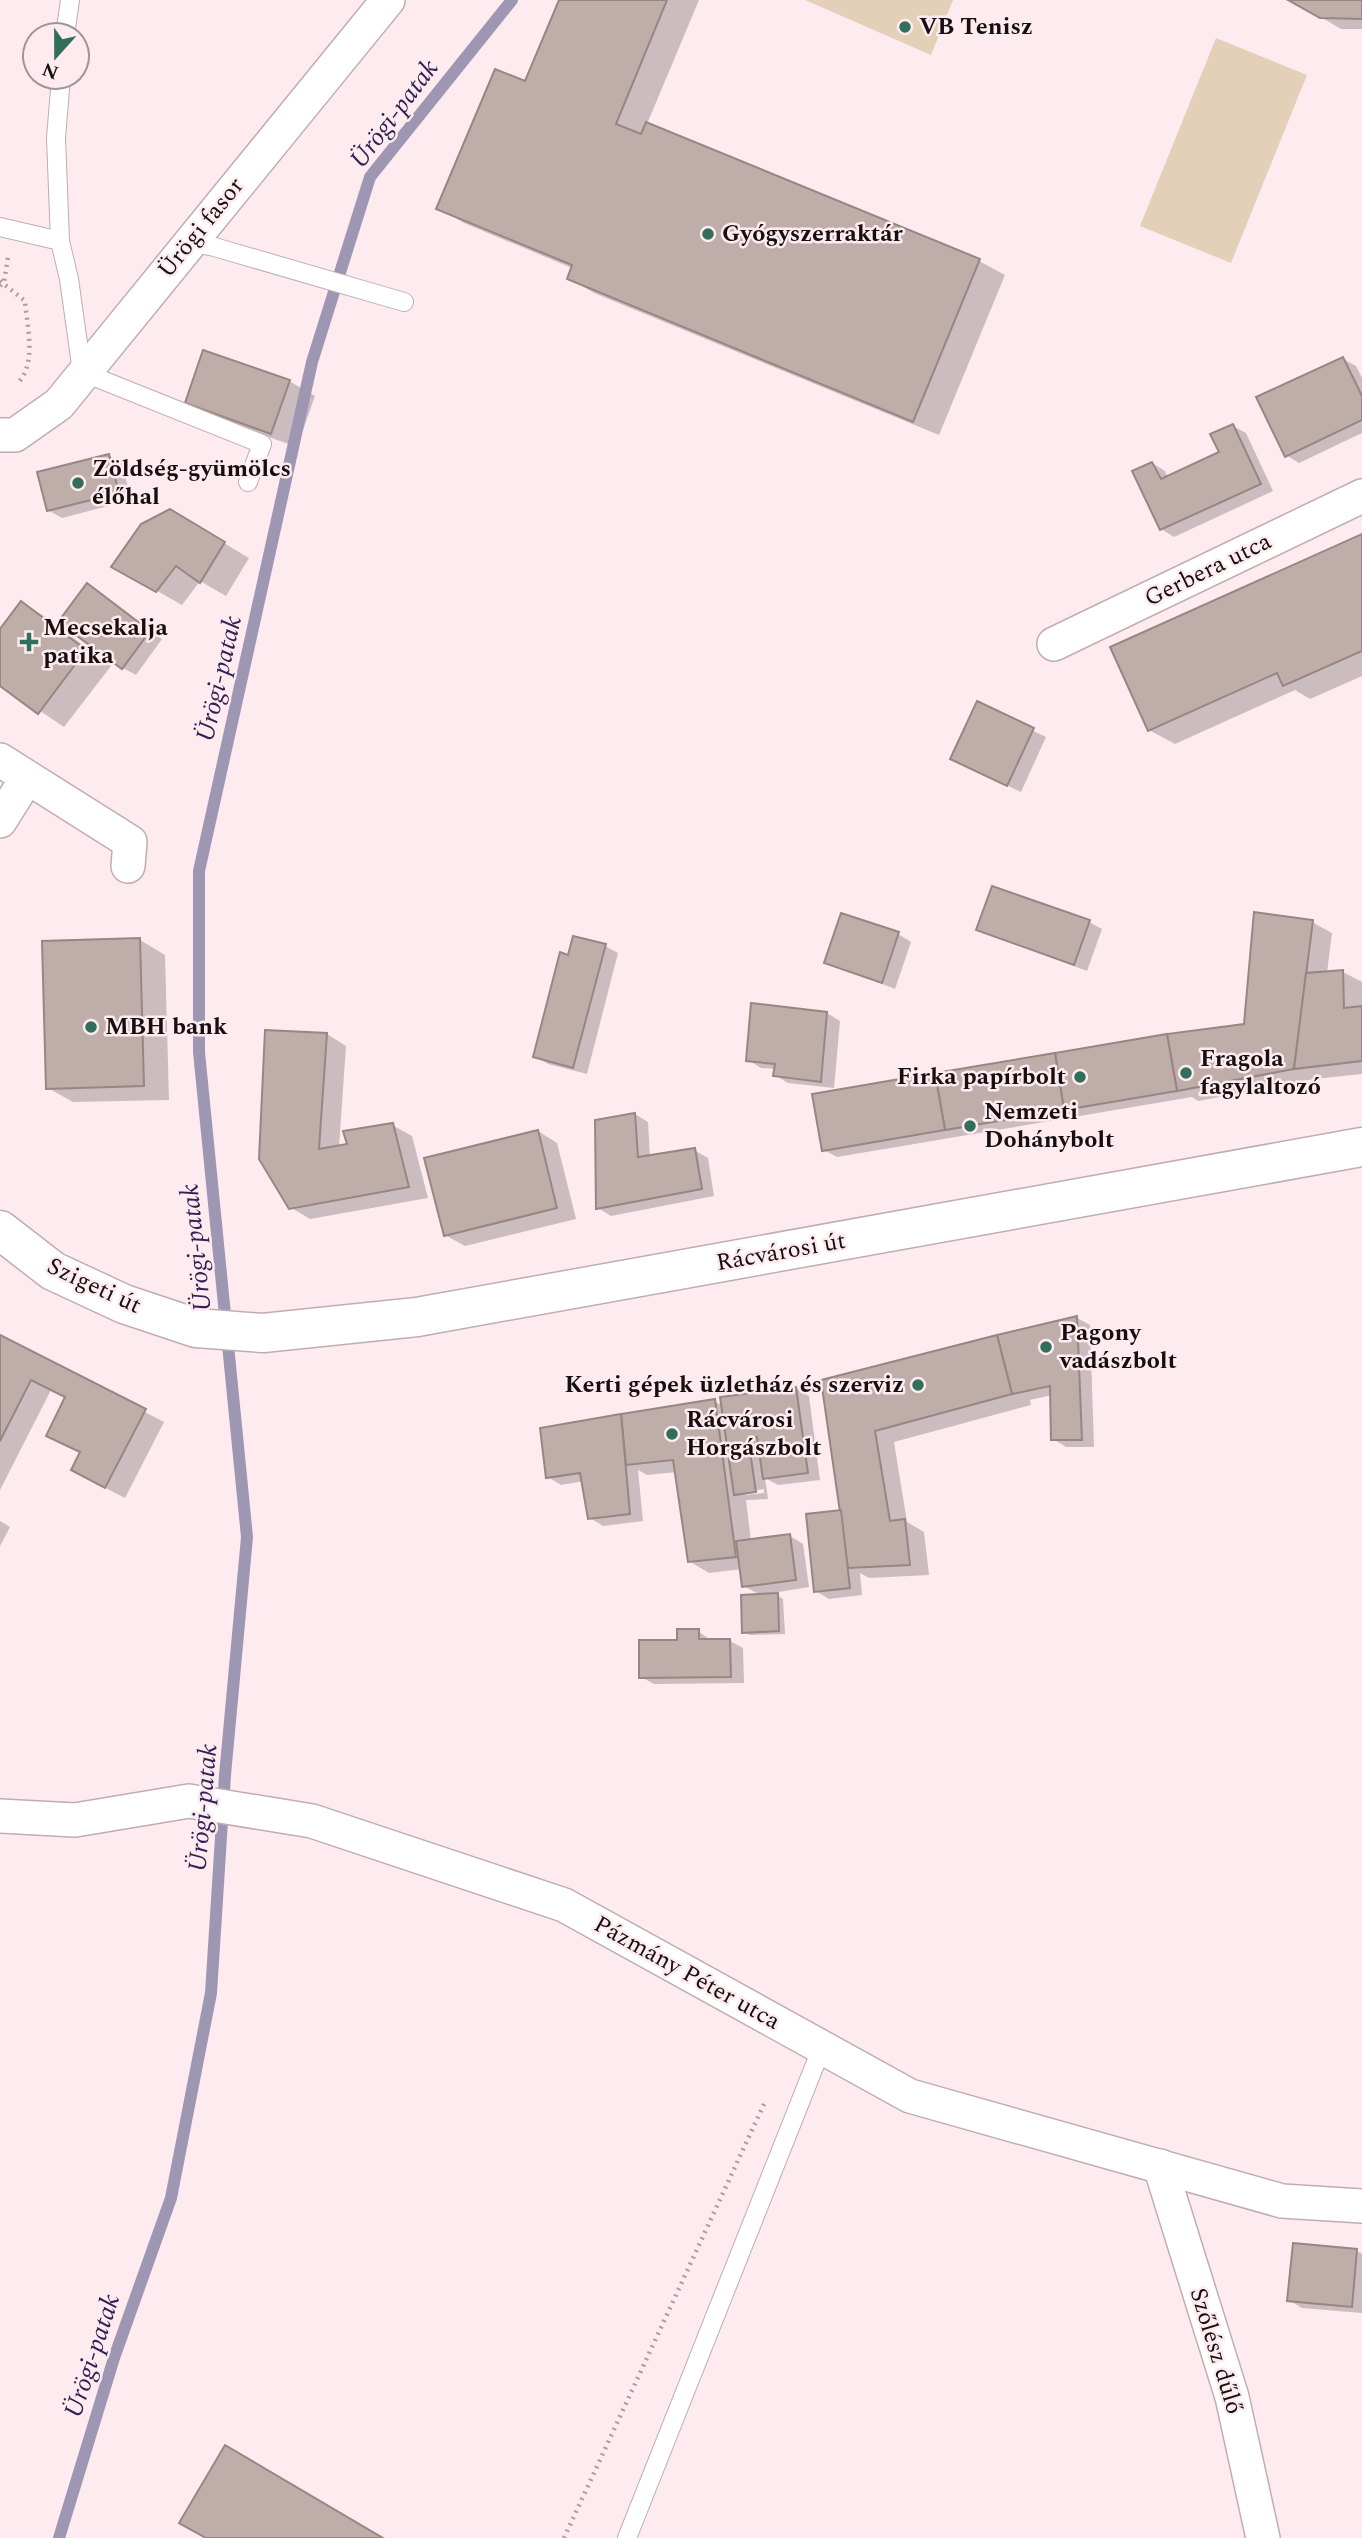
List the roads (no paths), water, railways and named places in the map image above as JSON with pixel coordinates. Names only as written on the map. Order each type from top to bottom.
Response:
[{"type":"street","name":"Ürögi fasor","points":[[0,435],[15,435],[60,404],[82,372],[388,0]]},
{"type":"street","name":"Gerbera utca","points":[[1054,644],[1362,496]]},
{"type":"street","points":[[0,760],[130,842],[128,866]]},
{"type":"street","points":[[0,821],[27,778]]},
{"type":"street","name":"Rácvárosi út","points":[[197,1328],[263,1333],[417,1317],[1362,1147]]},
{"type":"street","name":"Szigeti út","points":[[0,1230],[53,1271],[124,1304],[197,1328]]},
{"type":"street","name":"Pázmány Péter utca","points":[[0,1816],[75,1820],[189,1801],[312,1821],[564,1905],[910,2096],[1282,2201],[1362,2206]]},
{"type":"street","name":"Szőlész dűlő","points":[[1160,2166],[1232,2397],[1263,2538]]},
{"type":"lane","points":[[67,21],[70,0]]},
{"type":"lane","points":[[60,91],[56,138],[60,241],[69,279],[82,372],[262,444],[248,482]]},
{"type":"lane","points":[[0,227],[60,241]]},
{"type":"lane","points":[[188,243],[211,246],[404,302]]},
{"type":"lane","points":[[627,2538],[822,2046]]},
{"type":"waterway","name":"Ürögi-patak","points":[[59,2538],[114,2358],[171,2198],[211,1993],[225,1775],[247,1537],[199,1052],[199,871],[312,362],[370,177],[512,0]]},
{"type":"place","name":"VB Tenisz","points":[[905,27]]},
{"type":"place","name":"Gyógyszerraktár","points":[[708,234]]},
{"type":"place","name":"Zöldség-gyümölcs élőhal","points":[[78,483]]},
{"type":"place","name":"Mecsekalja patika","points":[[29,642]]},
{"type":"place","name":"MBH bank","points":[[91,1027]]},
{"type":"place","name":"Fragola fagylaltozó","points":[[1186,1073]]},
{"type":"place","name":"Firka papírbolt","points":[[1080,1077]]},
{"type":"place","name":"Nemzeti Dohánybolt","points":[[970,1126]]},
{"type":"place","name":"Pagony vadászbolt","points":[[1046,1347]]},
{"type":"place","name":"Kerti gépek üzletház és szerviz","points":[[918,1385]]},
{"type":"place","name":"Rácvárosi Horgászbolt","points":[[672,1434]]}]
